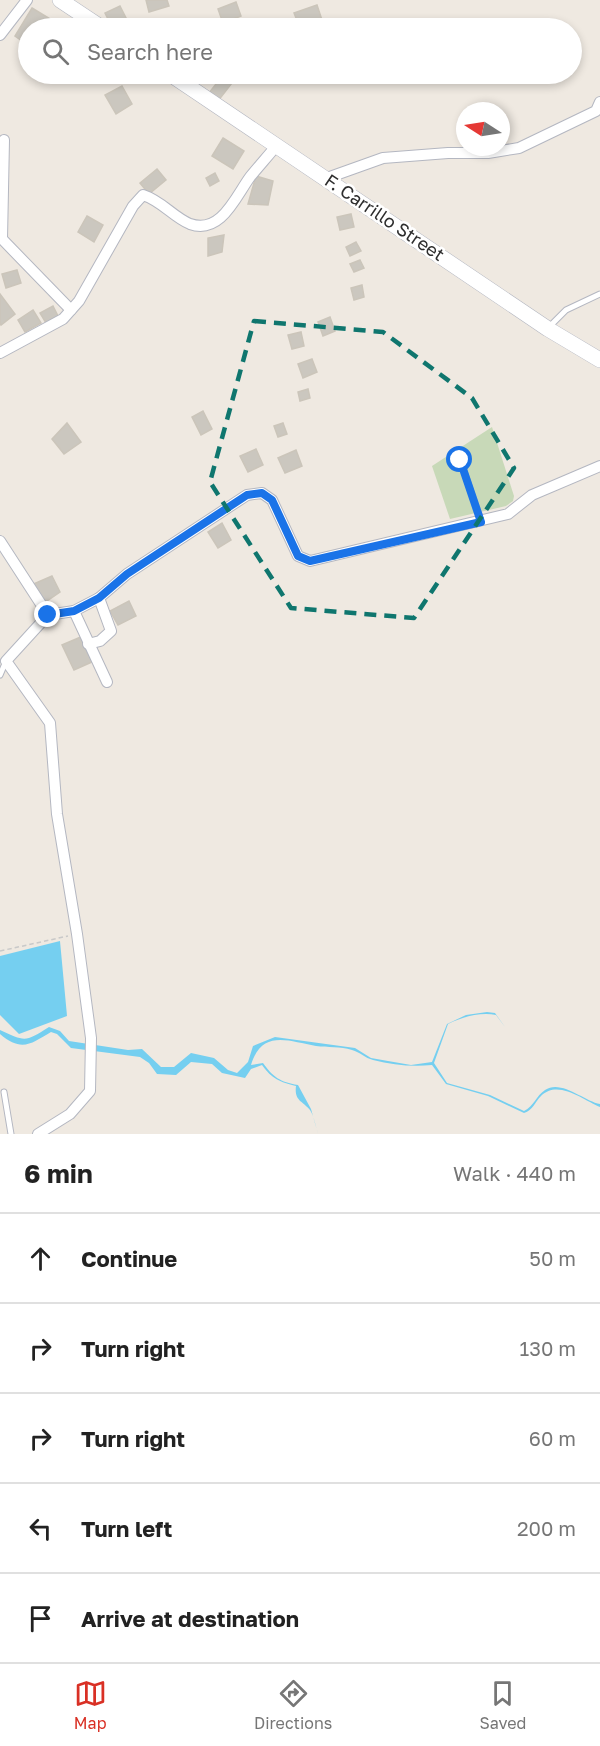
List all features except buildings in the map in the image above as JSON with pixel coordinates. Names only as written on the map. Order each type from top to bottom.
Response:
[{"type":"street","points":[[0,35],[27,0]]},
{"type":"street","points":[[60,0],[87,18]]},
{"type":"street","name":"F. Carrillo Street","points":[[185,84],[327,177],[548,328],[600,360]]},
{"type":"street","points":[[327,177],[383,158],[448,153],[488,153],[519,148],[596,111],[600,102]]},
{"type":"street","points":[[4,140],[2,238],[71,310]]},
{"type":"street","points":[[0,353],[63,319],[79,301],[133,206],[143,195],[157,200],[190,224],[209,225],[224,216],[250,177],[277,146]]},
{"type":"street","points":[[38,1134],[70,1114],[90,1091],[91,1038],[57,814],[50,723],[3,658],[48,615],[74,611],[99,598],[127,574],[247,495],[262,493],[272,500],[298,556],[310,561],[508,514],[532,495],[600,466]]},
{"type":"street","points":[[0,541],[48,615]]},
{"type":"street","points":[[88,644],[100,641],[111,631],[99,598]]},
{"type":"street","points":[[74,611],[107,682]]},
{"type":"lane","points":[[548,328],[566,310],[600,294]]},
{"type":"lane","points":[[460,460],[481,522]]},
{"type":"lane","points":[[0,675],[3,658]]},
{"type":"lane","points":[[4,1092],[11,1134]]},
{"type":"path","points":[[0,951],[77,934]]},
{"type":"highlighted area","points":[[254,321],[383,332],[472,398],[514,468],[414,618],[291,608],[210,482]]},
{"type":"green space","points":[[492,427],[514,496],[513,501],[506,506],[450,519],[432,466]]},
{"type":"water","points":[[60,941],[67,1016],[19,1034],[0,1015],[0,956]]},
{"type":"water","points":[[487,1012],[495,1013],[505,1027],[496,1015],[490,1014],[471,1016],[448,1024],[434,1063],[447,1083],[490,1095],[524,1111],[542,1092],[551,1087],[565,1089],[600,1104],[600,1107],[570,1092],[555,1090],[548,1091],[541,1096],[532,1108],[524,1113],[488,1096],[446,1084],[432,1065],[410,1066],[388,1063],[370,1059],[348,1049],[286,1040],[269,1042],[262,1046],[251,1065],[263,1063],[278,1078],[298,1085],[311,1109],[313,1117],[310,1110],[296,1095],[296,1086],[277,1079],[269,1074],[262,1065],[251,1069],[245,1078],[222,1073],[212,1064],[191,1062],[176,1075],[157,1074],[149,1063],[140,1057],[71,1048],[57,1034],[51,1032],[21,1045],[8,1040],[0,1034],[0,1030],[25,1039],[49,1027],[60,1031],[69,1041],[128,1050],[142,1049],[161,1067],[174,1067],[191,1053],[214,1058],[228,1070],[237,1073],[248,1062],[253,1046],[275,1037],[355,1048],[371,1058],[411,1065],[432,1062],[447,1024],[466,1015]]},
{"type":"route","points":[[48,615],[74,611],[99,598],[127,574],[247,495],[262,493],[272,500],[298,556],[310,561],[481,522],[460,460]]}]
